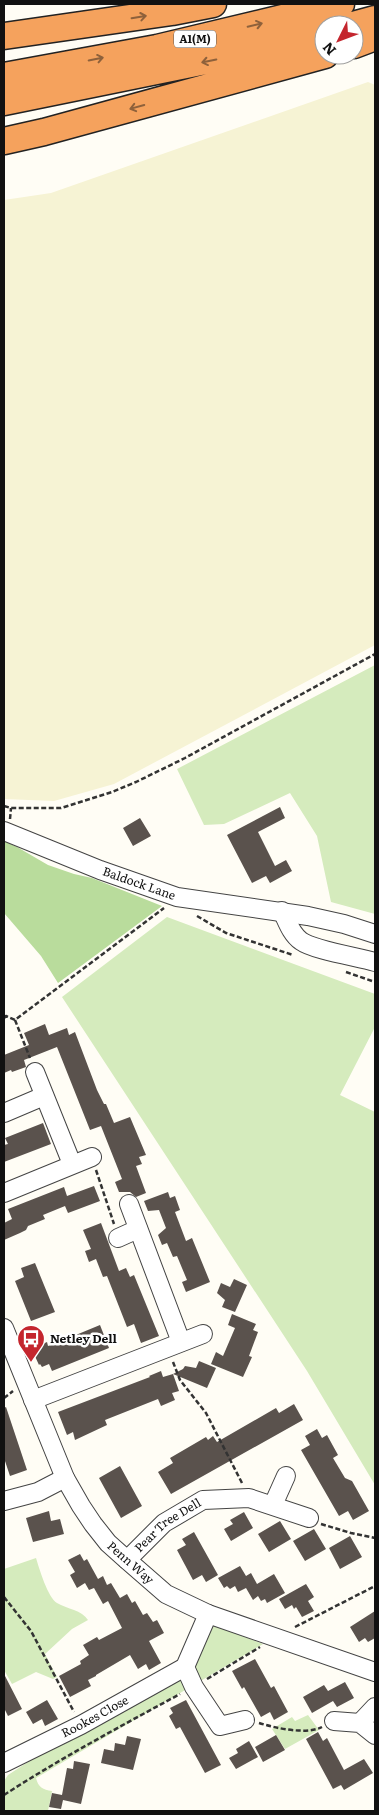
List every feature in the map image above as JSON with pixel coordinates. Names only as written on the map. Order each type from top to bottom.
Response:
[{"type":"highway","points":[[4,36],[133,18],[213,4]]},
{"type":"highway","name":"A1(M)","points":[[4,76],[157,48],[341,4]]},
{"type":"highway","name":"A1(M)","points":[[4,102],[255,51],[314,36]]},
{"type":"highway","points":[[4,141],[44,132],[314,58]]},
{"type":"street","name":"Baldock Lane","points":[[4,831],[100,870],[177,897],[282,912],[344,924],[375,934]]},
{"type":"street","points":[[282,912],[292,931],[301,941],[312,946],[375,962]]},
{"type":"street","points":[[35,1072],[72,1164]]},
{"type":"street","points":[[4,1113],[44,1096]]},
{"type":"street","points":[[4,1193],[92,1157]]},
{"type":"street","points":[[129,1204],[174,1345]]},
{"type":"street","points":[[118,1238],[138,1229]]},
{"type":"street","name":"Penn Way","points":[[4,1328],[66,1478],[80,1506],[108,1543],[166,1594],[208,1614],[275,1639],[375,1672]]},
{"type":"street","points":[[33,1400],[203,1334]]},
{"type":"street","points":[[273,1505],[286,1476]]},
{"type":"street","points":[[4,1501],[38,1492],[66,1478]]},
{"type":"street","name":"Pear Tree Dell","points":[[127,1560],[164,1523],[203,1500],[249,1498],[309,1518]]},
{"type":"street","points":[[208,1614],[185,1666],[194,1686],[220,1726],[245,1720]]},
{"type":"street","name":"Rookes Close","points":[[4,1763],[81,1725],[185,1666]]},
{"type":"street","points":[[360,1723],[375,1707]]},
{"type":"street","points":[[334,1720],[360,1723],[375,1735]]},
{"type":"path","points":[[4,806],[11,808],[61,808],[112,792],[185,758],[375,654]]},
{"type":"path","points":[[15,1020],[177,897]]},
{"type":"path","points":[[5,1016],[15,1020],[35,1072]]},
{"type":"path","points":[[92,1157],[118,1238]]},
{"type":"path","points":[[174,1345],[180,1380],[206,1413],[249,1498]]},
{"type":"path","points":[[309,1518],[322,1525],[375,1538]]},
{"type":"path","points":[[4,1795],[42,1770],[128,1721],[375,1586]]},
{"type":"path","points":[[4,1597],[31,1631],[90,1744]]},
{"type":"path","points":[[245,1720],[282,1728],[315,1730],[334,1720]]},
{"type":"shaded area","points":[[368,82],[375,85],[375,645],[114,784],[54,801],[4,799],[4,200],[51,193]]},
{"type":"green space","points":[[375,665],[375,914],[331,902],[317,836],[290,793],[224,824],[204,825],[177,769]]},
{"type":"green space","points":[[4,841],[48,865],[92,878],[162,906],[58,983],[41,956],[4,913]]},
{"type":"green space","points":[[167,917],[375,994],[375,1027],[340,1095],[375,1112],[375,1485],[307,1371],[62,997]]},
{"type":"green space","points":[[36,1558],[44,1582],[54,1600],[82,1614],[88,1620],[72,1629],[45,1654],[57,1677],[53,1679],[36,1672],[12,1684],[4,1670],[4,1569]]},
{"type":"green space","points":[[211,1624],[263,1644],[36,1778],[41,1787],[52,1791],[48,1811],[4,1811],[4,1781],[8,1775],[77,1730],[192,1665]]},
{"type":"green space","points":[[308,1715],[319,1730],[285,1749],[272,1729],[292,1717],[295,1721]]},
{"type":"building","points":[[280,807],[285,818],[258,832],[275,866],[286,860],[292,871],[270,883],[266,876],[252,883],[227,835]]},
{"type":"building","points":[[140,818],[151,836],[133,846],[123,828]]},
{"type":"building","points":[[45,1024],[49,1035],[67,1028],[69,1035],[75,1032],[97,1090],[104,1104],[106,1104],[114,1123],[130,1117],[146,1155],[139,1157],[142,1164],[136,1166],[146,1193],[136,1197],[130,1192],[119,1192],[115,1182],[122,1179],[101,1126],[90,1130],[57,1047],[24,1060],[26,1067],[4,1073],[4,1055],[29,1045],[24,1033]]},
{"type":"building","points":[[43,1123],[51,1144],[4,1162],[4,1145],[8,1144],[5,1138]]},
{"type":"building","points":[[94,1186],[100,1201],[68,1213],[65,1206],[43,1215],[45,1219],[28,1226],[26,1230],[4,1240],[4,1223],[12,1219],[8,1209],[64,1187],[67,1196]]},
{"type":"building","points":[[168,1192],[170,1198],[175,1196],[180,1210],[175,1212],[186,1241],[192,1238],[210,1282],[186,1292],[182,1282],[187,1280],[177,1256],[173,1257],[167,1243],[162,1245],[158,1235],[166,1228],[159,1210],[148,1211],[144,1201]]},
{"type":"building","points":[[101,1223],[119,1271],[126,1268],[130,1277],[134,1275],[159,1336],[141,1343],[134,1324],[127,1327],[107,1276],[103,1277],[96,1259],[89,1262],[85,1251],[91,1249],[83,1230]]},
{"type":"building","points":[[35,1263],[55,1312],[31,1321],[15,1281],[24,1277],[21,1268]]},
{"type":"building","points":[[234,1279],[247,1285],[235,1312],[222,1307],[225,1300],[217,1293],[221,1283],[230,1287]]},
{"type":"building","points":[[232,1314],[256,1324],[253,1330],[258,1332],[249,1356],[252,1357],[243,1377],[211,1364],[216,1352],[223,1356],[235,1328],[228,1325]]},
{"type":"building","points":[[100,1325],[109,1348],[52,1371],[49,1364],[42,1367],[39,1365],[33,1352],[35,1351],[34,1348],[47,1342],[48,1346],[54,1344]]},
{"type":"building","points":[[199,1361],[216,1368],[207,1388],[173,1374],[185,1366],[196,1368]]},
{"type":"building","points":[[161,1371],[163,1377],[173,1374],[179,1391],[172,1393],[175,1400],[161,1406],[158,1399],[105,1420],[107,1425],[75,1440],[73,1432],[67,1435],[58,1412],[150,1377]]},
{"type":"building","points":[[294,1404],[303,1420],[171,1494],[158,1472],[173,1463],[170,1458],[206,1437],[208,1440],[213,1436],[217,1442],[276,1408],[279,1413]]},
{"type":"building","points":[[6,1407],[27,1470],[10,1476],[4,1458],[4,1408]]},
{"type":"building","points":[[317,1429],[322,1438],[327,1435],[338,1455],[333,1458],[345,1478],[352,1481],[369,1511],[353,1520],[348,1511],[339,1516],[301,1450],[310,1445],[305,1436]]},
{"type":"building","points":[[120,1466],[142,1506],[121,1518],[99,1478]]},
{"type":"building","points":[[49,1511],[51,1521],[60,1519],[64,1534],[33,1542],[26,1518]]},
{"type":"building","points":[[244,1512],[253,1528],[231,1541],[224,1529],[233,1524],[230,1520]]},
{"type":"building","points":[[280,1521],[291,1539],[269,1552],[258,1534]]},
{"type":"building","points":[[314,1529],[326,1549],[305,1561],[293,1541]]},
{"type":"building","points":[[194,1532],[218,1575],[206,1582],[202,1575],[193,1580],[177,1550],[186,1545],[182,1539]]},
{"type":"building","points":[[350,1536],[362,1557],[340,1569],[329,1548]]},
{"type":"building","points":[[80,1554],[84,1561],[87,1559],[98,1579],[103,1576],[107,1585],[111,1583],[120,1598],[127,1594],[132,1603],[135,1601],[143,1615],[147,1613],[153,1622],[157,1620],[164,1633],[149,1641],[161,1663],[149,1670],[146,1664],[138,1669],[130,1655],[88,1680],[91,1686],[70,1697],[59,1676],[81,1664],[80,1661],[89,1655],[83,1645],[97,1637],[99,1640],[122,1628],[108,1601],[103,1604],[94,1588],[89,1590],[85,1583],[77,1588],[70,1575],[75,1572],[68,1560]]},
{"type":"building","points":[[240,1566],[246,1576],[251,1573],[257,1584],[274,1574],[285,1593],[267,1603],[265,1599],[261,1601],[258,1596],[253,1600],[246,1588],[238,1592],[235,1586],[230,1589],[227,1586],[224,1588],[218,1578]]},
{"type":"building","points":[[306,1584],[314,1597],[308,1601],[314,1611],[302,1617],[296,1607],[294,1609],[292,1605],[285,1609],[279,1599]]},
{"type":"building","points":[[375,1611],[375,1638],[368,1642],[365,1638],[359,1642],[350,1627]]},
{"type":"building","points":[[255,1659],[271,1688],[274,1686],[288,1712],[274,1720],[270,1712],[261,1717],[244,1687],[242,1689],[232,1671]]},
{"type":"building","points":[[4,1674],[22,1709],[8,1716],[4,1708]]},
{"type":"building","points":[[345,1682],[354,1698],[337,1707],[333,1701],[312,1713],[303,1697],[324,1685],[328,1691]]},
{"type":"building","points":[[47,1700],[58,1719],[45,1726],[42,1719],[33,1724],[26,1712]]},
{"type":"building","points":[[186,1700],[221,1765],[205,1773],[180,1727],[176,1729],[169,1716],[173,1713],[170,1708]]},
{"type":"building","points":[[318,1732],[323,1741],[327,1738],[344,1770],[364,1759],[373,1773],[344,1790],[341,1785],[333,1789],[306,1739]]},
{"type":"building","points":[[276,1735],[285,1750],[263,1762],[255,1747]]},
{"type":"building","points":[[127,1736],[141,1739],[133,1770],[101,1763],[104,1749],[114,1751],[115,1743],[125,1745]]},
{"type":"building","points":[[249,1741],[258,1757],[236,1769],[229,1758],[238,1753],[236,1749]]},
{"type":"building","points":[[74,1761],[90,1764],[81,1804],[63,1800],[61,1809],[49,1807],[52,1793],[62,1795],[67,1768],[73,1769]]},
{"type":"place","name":"Netley Dell","points":[[31,1363]]}]
